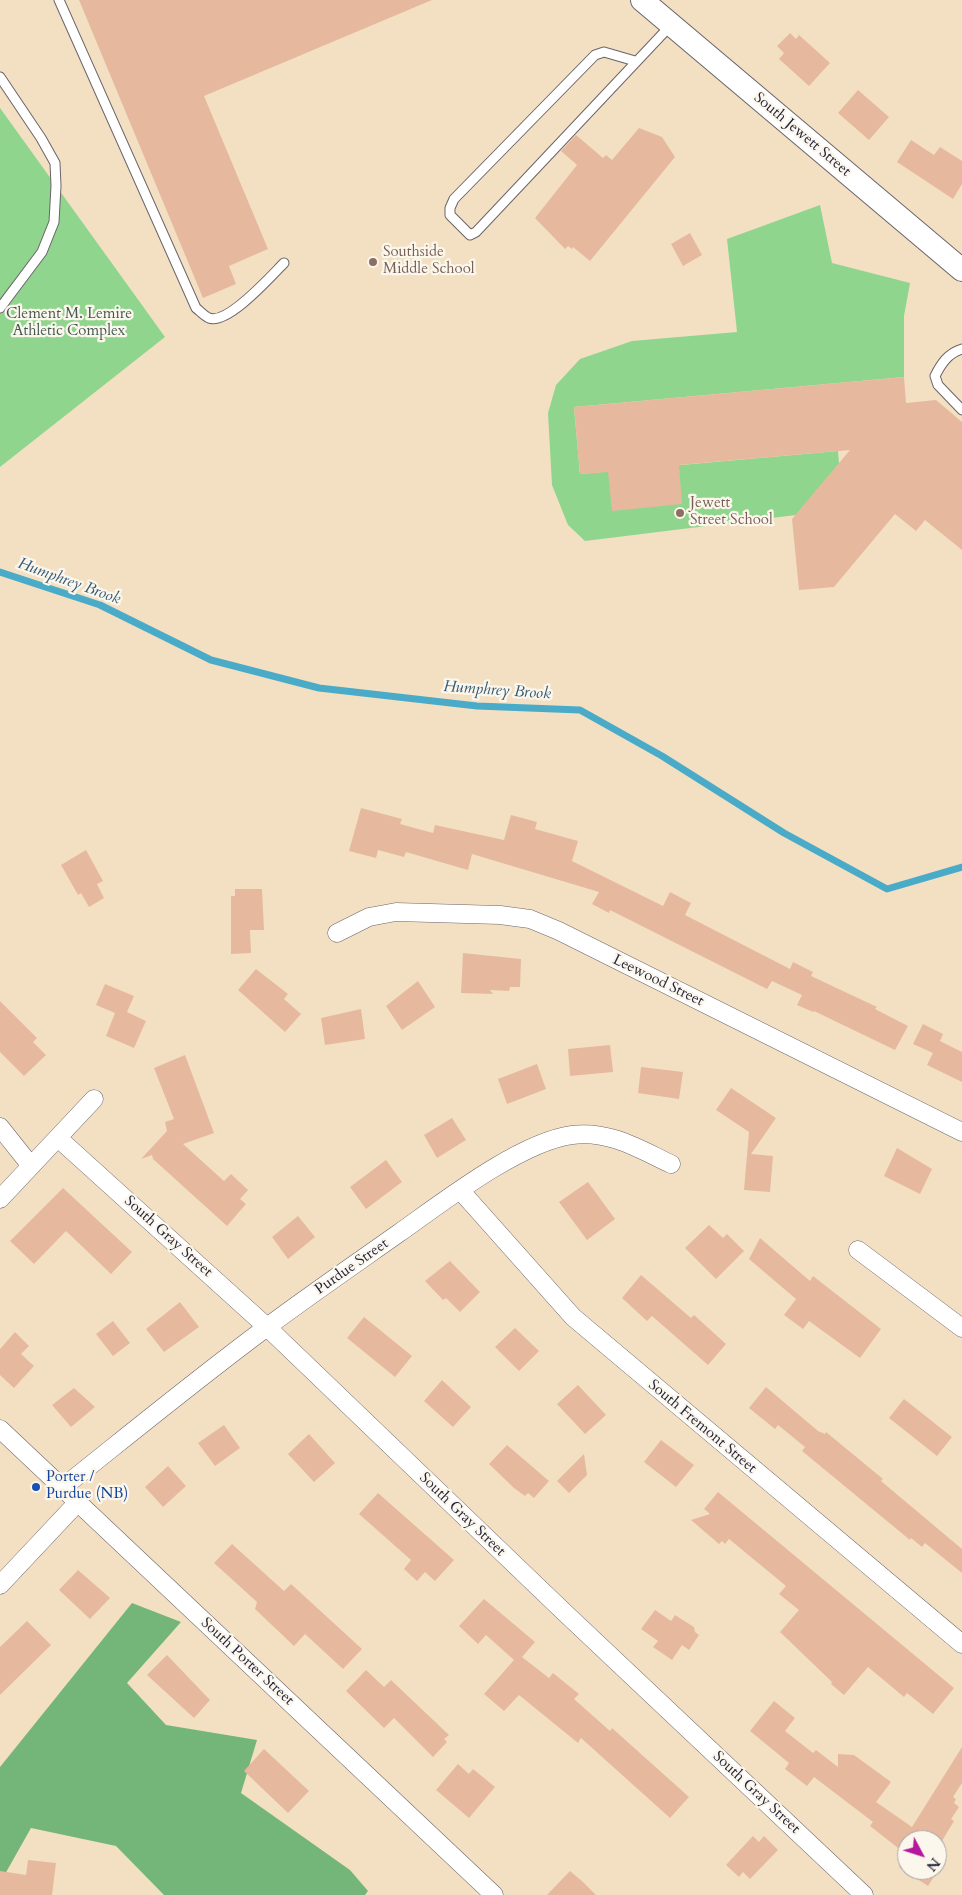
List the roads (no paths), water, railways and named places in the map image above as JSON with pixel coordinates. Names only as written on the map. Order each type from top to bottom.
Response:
[{"type":"street","name":"South Jewett Street","points":[[642,0],[962,270]]},
{"type":"street","name":"Leewood Street","points":[[336,932],[369,918],[396,912],[500,915],[530,920],[559,931],[962,1132]]},
{"type":"street","points":[[0,1199],[94,1099]]},
{"type":"street","points":[[0,1127],[31,1166]]},
{"type":"street","name":"Purdue Street","points":[[62,1488],[267,1327],[460,1190],[510,1159],[545,1143],[571,1135],[599,1133],[672,1164]]},
{"type":"street","name":"South Gray Street","points":[[58,1138],[267,1327],[563,1612],[864,1895]]},
{"type":"street","name":"South Fremont Street","points":[[460,1190],[573,1317],[962,1644]]},
{"type":"street","points":[[858,1250],[962,1328]]},
{"type":"street","name":"South Porter Street","points":[[0,1429],[494,1895]]},
{"type":"street","points":[[0,1585],[78,1502]]},
{"type":"lane","points":[[59,0],[196,308],[209,318],[223,318],[256,291],[284,263]]},
{"type":"lane","points":[[635,62],[604,52],[595,55],[454,199],[450,208],[450,215],[466,233],[470,235],[476,232],[671,24]]},
{"type":"lane","points":[[0,77],[42,138],[55,164],[56,186],[54,222],[42,252],[0,308]]},
{"type":"lane","points":[[962,349],[952,353],[941,364],[935,376],[938,385],[962,410]]},
{"type":"waterway","name":"Humphrey Brook","points":[[0,572],[100,605],[211,660],[319,688],[477,706],[580,710],[662,756],[784,833],[887,889],[962,867]]},
{"type":"place","name":"Southside Middle School","points":[[373,262]]},
{"type":"place","name":"Jewett Street School","points":[[680,513]]},
{"type":"place","name":"Porter / Purdue (NB)","points":[[36,1487]]},
{"type":"park label","name":"Clement M. Lemire Athletic Complex","points":[[69,324]]}]
